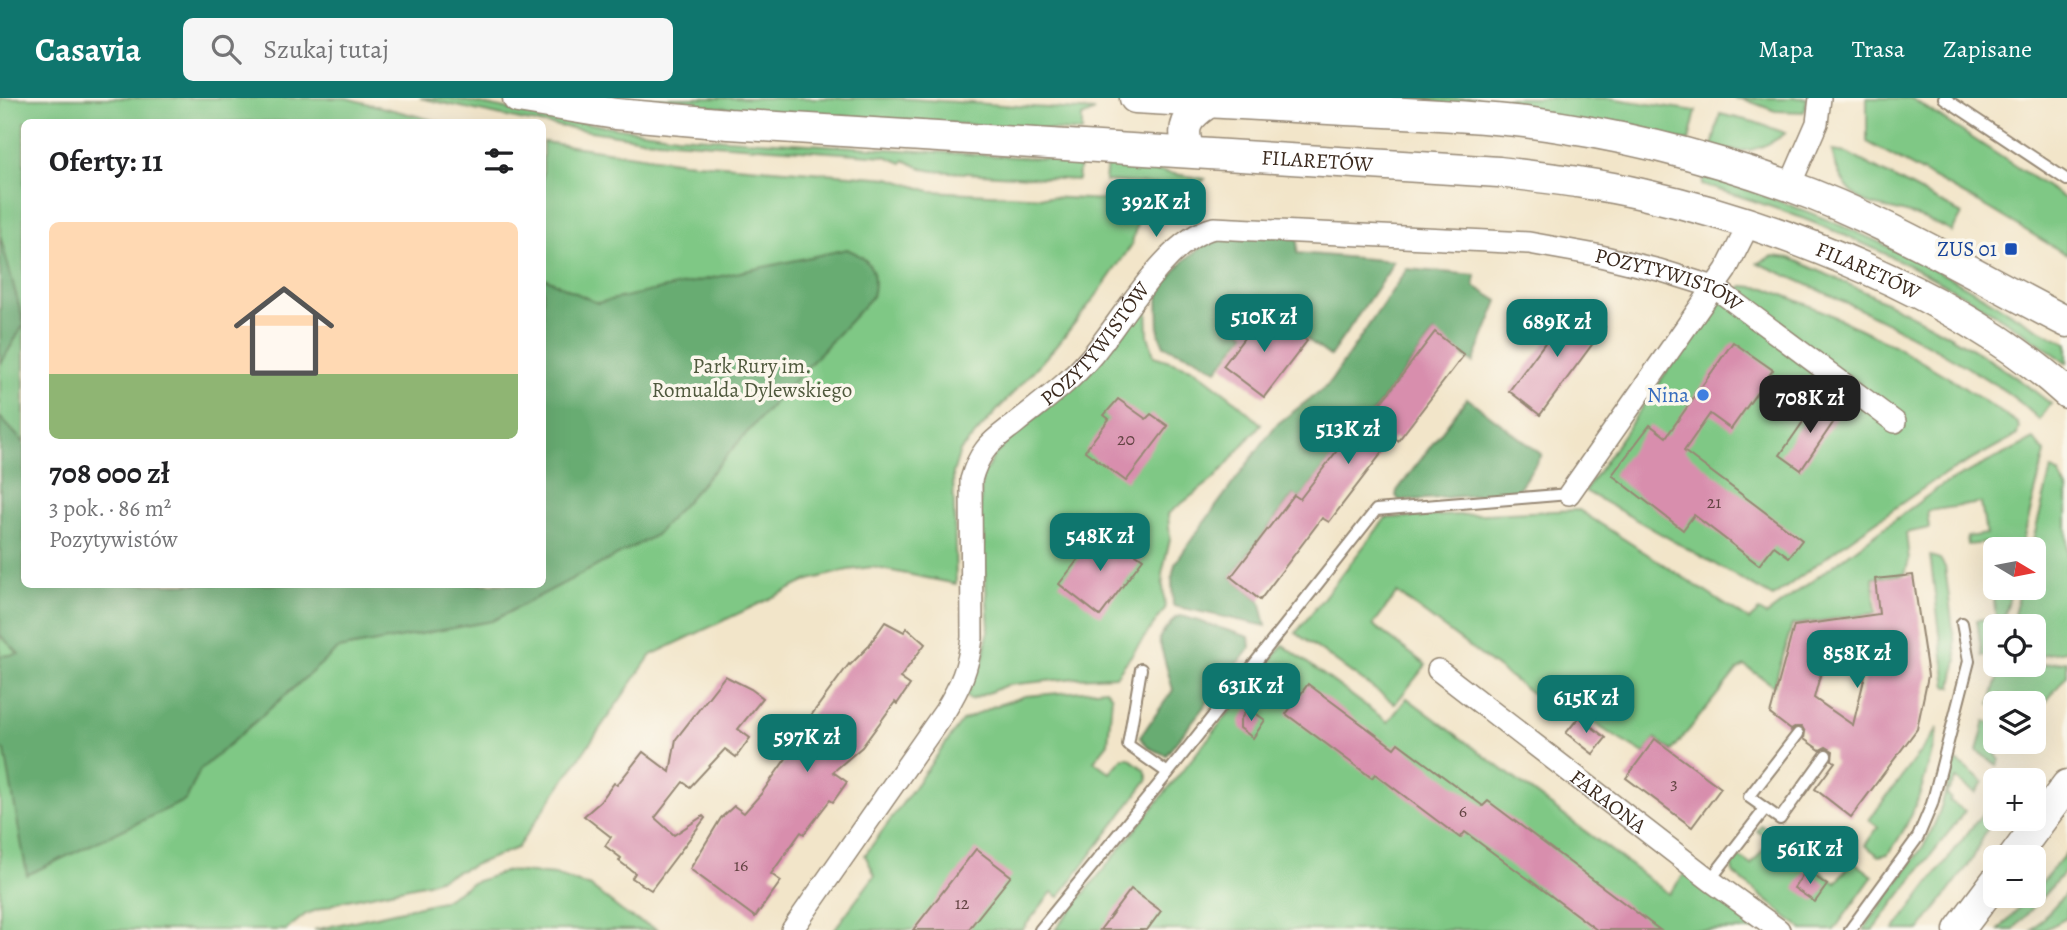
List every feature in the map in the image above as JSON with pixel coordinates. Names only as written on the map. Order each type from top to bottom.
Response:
[{"type":"main road","name":"FILARETÓW","points":[[518,98],[617,114],[729,124],[1425,166],[1586,183],[1682,203],[1749,224],[1893,282],[1944,308],[2030,363],[2067,393]]},
{"type":"main road","points":[[1135,98],[1448,115],[1525,122],[1584,131],[1695,156],[1790,185],[1859,214],[2067,322]]},
{"type":"main road","points":[[1190,152],[1185,126],[1191,114],[1208,103]]},
{"type":"main road","points":[[2023,845],[2067,785]]},
{"type":"main road","points":[[1959,930],[1983,898]]},
{"type":"street","points":[[1790,185],[1817,123],[1820,98]]},
{"type":"street","points":[[1569,494],[1726,270],[1749,224]]},
{"type":"street","name":"POZYTYWISTÓW","points":[[792,930],[963,680],[972,638],[971,480],[979,458],[994,440],[1066,382],[1089,358],[1173,251],[1192,235],[1214,228],[1528,243],[1660,270],[1714,287],[1895,422]]},
{"type":"street","name":"FARAONA","points":[[1438,670],[1779,930]]},
{"type":"lane","points":[[1944,98],[2067,180]]},
{"type":"lane","points":[[1040,930],[1376,510],[1569,494]]},
{"type":"lane","points":[[1850,930],[1918,837],[1932,804],[1969,661],[1962,623]]},
{"type":"lane","points":[[1142,669],[1128,745],[1168,773]]},
{"type":"lane","points":[[1798,734],[1745,794],[1780,819],[1826,755]]},
{"type":"lane","points":[[1710,880],[1765,809]]},
{"type":"green space","name":"Park Rury im. Romualda Dylewskiego","points":[[0,98],[346,98],[428,119],[21,119],[21,588],[546,588],[546,142],[683,162],[889,178],[930,191],[1143,202],[1131,246],[1096,296],[1058,344],[960,451],[953,473],[956,584],[872,567],[848,570],[809,580],[651,655],[517,848],[428,883],[343,901],[306,914],[286,930],[0,930]]},
{"type":"green space","points":[[420,98],[450,98],[557,119],[677,136],[1080,161],[1078,180],[934,171],[885,156],[642,139],[546,124],[546,119],[516,119]]},
{"type":"green space","points":[[596,98],[895,98],[1095,111],[1082,117],[1082,132]]},
{"type":"green space","points":[[1402,98],[1609,98],[1696,111],[1689,141]]},
{"type":"green space","points":[[1733,98],[1807,99],[1804,112],[1775,111]]},
{"type":"green space","points":[[1867,98],[1911,98],[2067,200],[2067,255],[1987,207],[1867,142]]},
{"type":"green space","points":[[1720,114],[1786,133],[1751,150],[1733,151],[1712,147]]},
{"type":"green space","points":[[1832,151],[1847,153],[1962,214],[1952,232],[1918,216],[1863,201],[1842,179]]},
{"type":"green space","points":[[1107,163],[1205,179],[1196,187],[1105,181]]},
{"type":"green space","points":[[1704,176],[1835,223],[1898,251],[2067,343],[2067,363],[1982,306],[1938,281],[1846,236],[1751,200],[1702,185]]},
{"type":"green space","points":[[0,235],[21,313],[21,329],[0,365]]},
{"type":"green space","points":[[1298,235],[1297,253],[1393,261],[1330,356],[1289,326],[1285,331],[1256,311],[1241,330],[1245,334],[1217,370],[1194,357],[1164,346],[1159,334],[1158,291],[1185,260],[1203,246],[1222,237]]},
{"type":"green space","points":[[847,249],[867,262],[874,280],[872,297],[656,535],[492,621],[338,649],[200,770],[186,800],[27,875],[5,751],[0,748],[0,656],[19,654],[0,635],[0,417],[21,440],[21,588],[546,588],[546,278],[597,303]]},
{"type":"green space","points":[[1773,256],[1790,258],[1930,325],[1992,362],[2051,404],[2039,420],[2002,389],[1911,335],[1758,263]]},
{"type":"green space","points":[[1407,269],[1475,275],[1474,286],[1498,301],[1473,363],[1434,333],[1369,418],[1365,415],[1300,499],[1293,495],[1231,577],[1260,600],[1266,626],[1173,606],[1172,578],[1175,564],[1192,539],[1276,425],[1328,385]]},
{"type":"green space","points":[[1743,286],[1766,288],[1825,312],[1893,345],[1951,379],[2017,423],[2019,427],[2017,435],[1935,480],[1773,597],[1585,491],[1706,314]]},
{"type":"green space","points":[[1147,305],[1148,335],[1154,356],[1194,369],[1261,424],[1215,478],[1168,514],[1170,539],[1162,574],[1165,609],[1116,676],[1007,685],[970,700],[966,696],[983,661],[989,626],[980,509],[982,478],[993,457],[1009,440],[1097,364]]},
{"type":"green space","points":[[1467,398],[1542,455],[1516,492],[1400,501],[1396,496],[1397,491]]},
{"type":"green space","points":[[2034,439],[2045,453],[2024,537],[1983,537],[1983,543],[1968,545],[1967,537],[1986,534],[1981,503],[1927,511],[1929,528],[1906,533],[1909,560],[1905,574],[1873,578],[1876,613],[1792,625],[1774,686],[1745,666],[1737,670],[1672,751],[1655,739],[1644,754],[1577,712],[1569,721],[1397,593],[1373,625],[1426,665],[1395,704],[1296,633],[1386,518],[1579,510],[1749,620],[1759,611],[1766,615],[1942,485]]},
{"type":"green space","points":[[2051,469],[2059,474],[2067,489],[2067,651],[2046,654],[2046,614],[2014,614],[2018,600],[2046,600],[2046,537],[2034,537]]},
{"type":"green space","points":[[1930,556],[1940,559],[1945,567],[1957,660],[1952,687],[1947,687]]},
{"type":"green space","points":[[1994,600],[2009,600],[2005,614],[1996,614]]},
{"type":"green space","points":[[1182,616],[1249,637],[1250,648],[1166,755],[1149,748],[1140,737],[1173,690],[1159,640],[1176,617]]},
{"type":"green space","points":[[1983,619],[1982,656],[1977,620]]},
{"type":"green space","points":[[1283,645],[1388,722],[1407,698],[1669,894],[1686,872],[1758,930],[1055,930]]},
{"type":"green space","points":[[2067,661],[2067,675],[2046,702],[2046,691],[1994,691],[1998,677],[2046,677],[2046,664]]},
{"type":"green space","points":[[1106,689],[1112,696],[1108,743],[1094,761],[1110,773],[1123,758],[1129,758],[1145,770],[1148,779],[1059,897],[1052,892],[1022,930],[834,930],[875,875],[865,855],[962,721],[1025,696]]},
{"type":"green space","points":[[1938,728],[1914,809],[1888,854],[1879,856],[1865,845],[1878,827],[1869,820]]},
{"type":"green space","points":[[1983,728],[1983,754],[1997,754],[2000,760],[1997,765],[1977,751]]},
{"type":"green space","points":[[1957,761],[1983,782],[1975,793],[1956,779],[1946,794],[1951,798],[1950,801],[1965,811],[1873,930],[1863,930],[1924,845],[1942,806],[1953,764]]},
{"type":"green space","points":[[1983,813],[1983,831],[1986,831],[1972,860],[1920,930],[1894,930]]},
{"type":"green space","points":[[1761,825],[1836,883],[1853,861],[1873,876],[1834,930],[1803,930],[1734,874],[1732,864],[1737,855],[1751,865],[1770,841],[1757,831]]},
{"type":"green space","points":[[2067,852],[2067,869],[2046,893],[2046,877]]},
{"type":"green space","points":[[507,871],[555,875],[591,887],[628,916],[659,930],[314,930],[442,901],[472,883]]},
{"type":"green space","points":[[2067,892],[2067,918],[2044,930],[2032,930]]},
{"type":"green space","points":[[2018,908],[2032,908],[2013,930],[1999,930]]},
{"type":"building","points":[[1574,304],[1605,327],[1540,415],[1509,391]]},
{"type":"building","points":[[1256,312],[1285,333],[1289,327],[1307,341],[1264,397],[1223,366],[1247,334],[1242,330]]},
{"type":"building","points":[[1435,332],[1464,355],[1398,441],[1394,437],[1329,522],[1322,518],[1260,600],[1231,577],[1294,495],[1300,499],[1365,414],[1369,418]]},
{"type":"building","points":[[1733,342],[1773,370],[1731,429],[1710,414],[1684,451],[1802,540],[1789,557],[1774,546],[1759,565],[1694,515],[1683,530],[1612,475],[1650,425],[1666,437]]},
{"type":"building","points":[[1118,399],[1146,419],[1151,414],[1168,426],[1126,481],[1085,451],[1109,419],[1104,415]]},
{"type":"building","points":[[1819,399],[1839,414],[1801,470],[1780,455]]},
{"type":"building","points":[[1093,531],[1122,553],[1126,547],[1143,559],[1100,616],[1059,584],[1084,552],[1080,549]]},
{"type":"building","points":[[1913,575],[1928,676],[1917,729],[1851,817],[1815,789],[1835,762],[1832,760],[1833,751],[1826,747],[1820,750],[1804,739],[1805,732],[1802,727],[1791,730],[1770,714],[1794,626],[1879,614],[1875,579]],"holes":[[[1870,655],[1853,725],[1814,698],[1824,661]]]},
{"type":"building","points":[[885,622],[904,632],[907,628],[925,644],[900,678],[910,685],[862,747],[833,772],[847,782],[804,834],[801,832],[771,874],[781,881],[755,917],[690,869],[721,818],[734,806],[744,813],[761,794],[813,720],[810,717],[849,664],[867,648]]},
{"type":"building","points":[[725,676],[763,698],[738,729],[750,738],[736,757],[725,749],[690,787],[683,782],[655,818],[674,835],[703,816],[705,818],[651,890],[632,878],[635,873],[605,846],[611,837],[584,816],[600,802],[614,783],[617,785],[643,752],[670,772],[676,739]]},
{"type":"building","points":[[1308,684],[1394,748],[1398,743],[1483,806],[1488,801],[1660,930],[1597,930],[1465,832],[1460,838],[1375,774],[1372,778],[1286,714]]},
{"type":"building","points":[[1248,708],[1265,720],[1253,738],[1240,728],[1240,720]]},
{"type":"building","points":[[1579,717],[1606,738],[1593,754],[1566,733]]},
{"type":"building","points":[[1655,739],[1721,788],[1692,827],[1626,778]]},
{"type":"building","points":[[976,849],[1011,876],[968,930],[913,930]]},
{"type":"building","points":[[1806,870],[1827,885],[1815,902],[1794,888]]},
{"type":"building","points":[[1131,889],[1161,911],[1147,930],[1100,930]]},
{"type":"place","name":"ZUS 01","points":[[2011,249]]},
{"type":"place","name":"Nina","points":[[1703,395]]}]
